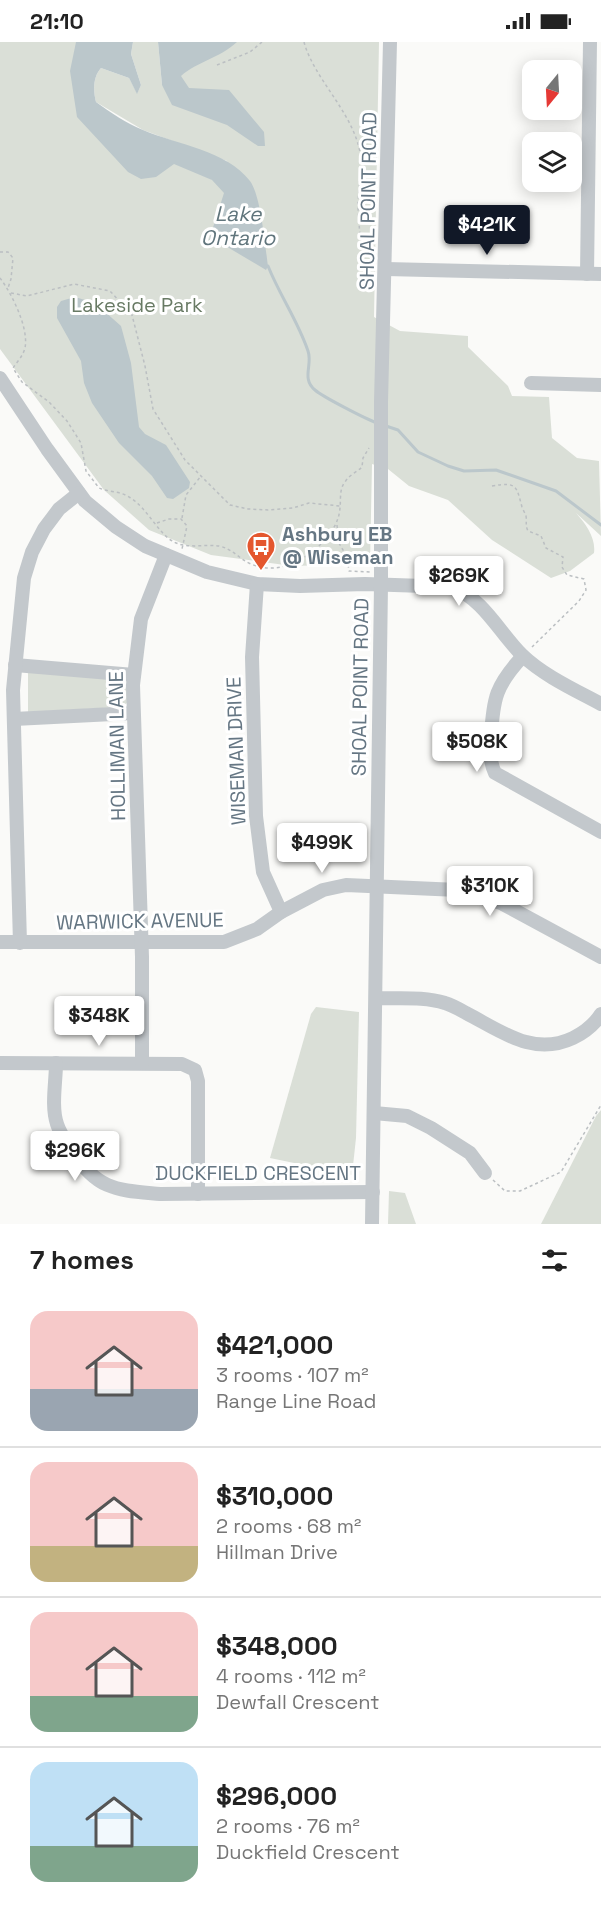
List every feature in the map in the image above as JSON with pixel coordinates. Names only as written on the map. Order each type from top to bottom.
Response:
[{"type":"street","name":"SHOAL POINT ROAD","points":[[372,1224],[381,585],[381,402],[390,42]]},
{"type":"street","points":[[586,274],[595,158],[590,42]]},
{"type":"street","points":[[386,270],[601,274]]},
{"type":"street","points":[[531,384],[601,385]]},
{"type":"street","points":[[2,386],[85,501],[116,527],[145,546],[207,572],[257,584],[453,587],[465,592],[476,601],[523,656],[556,679],[601,704]]},
{"type":"street","points":[[20,943],[14,719],[6,689],[15,664],[24,578],[32,552],[44,529],[59,509],[79,493]]},
{"type":"street","name":"HOLLIMAN LANE","points":[[142,1063],[134,675],[141,619],[166,555]]},
{"type":"street","name":"WISEMAN DRIVE","points":[[257,584],[252,657],[256,816],[263,872],[281,912]]},
{"type":"street","points":[[523,656],[507,674],[496,693],[492,708],[490,764],[495,773],[601,832]]},
{"type":"street","points":[[15,664],[134,675]]},
{"type":"street","points":[[14,719],[133,713]]},
{"type":"street","name":"WARWICK AVENUE","points":[[0,942],[224,942],[257,929],[281,912],[323,890],[346,885],[458,890],[501,903],[601,957]]},
{"type":"street","points":[[376,998],[426,999],[447,1003],[524,1043],[544,1045],[563,1042],[581,1034],[596,1022],[601,1014]]},
{"type":"street","points":[[0,1063],[182,1064],[195,1070],[198,1080],[198,1194]]},
{"type":"street","name":"DUCKFIELD CRESCENT","points":[[56,1063],[57,1123],[91,1177],[109,1186],[129,1191],[160,1194],[373,1192]]},
{"type":"street","points":[[374,1113],[407,1116],[431,1128],[470,1153],[485,1173]]},
{"type":"path","points":[[217,65],[250,52],[262,42]]},
{"type":"path","points":[[304,42],[309,55],[342,108],[359,150],[361,170],[358,207],[367,269]]},
{"type":"path","points":[[0,252],[8,252],[13,258],[8,289]]},
{"type":"path","points":[[0,278],[10,292],[21,319],[25,340],[24,351],[13,368],[22,382],[49,402],[67,421],[81,443],[85,455],[86,471],[99,488],[128,495],[171,540],[184,545],[221,547],[232,550],[251,565],[268,568],[300,561],[323,541],[336,524],[341,506],[343,484],[362,467],[363,458],[370,444]]},
{"type":"path","points":[[10,292],[27,296],[74,284],[110,291],[132,315],[153,409],[185,460],[230,505],[268,510],[293,508],[309,503],[341,506]]},
{"type":"path","points":[[181,519],[186,495],[201,476]]},
{"type":"path","points":[[492,486],[504,484],[517,488],[528,531],[541,536],[546,548],[563,556],[562,567],[567,575],[584,579],[586,590],[579,601],[523,656]]},
{"type":"path","points":[[156,524],[169,519],[181,519],[187,526],[184,545]]},
{"type":"path","points":[[336,524],[339,543],[347,557],[349,571],[370,572]]},
{"type":"path","points":[[323,541],[339,543]]},
{"type":"path","points":[[485,1173],[505,1191],[520,1191],[561,1172],[601,1105]]},
{"type":"green space","name":"Lakeside Park","points":[[0,42],[79,42],[91,110],[237,194],[227,161],[143,130],[96,102],[94,84],[101,68],[129,78],[137,93],[141,85],[131,54],[133,42],[158,42],[162,85],[181,92],[181,67],[185,42],[379,42],[374,317],[400,331],[468,336],[468,347],[508,386],[512,396],[549,397],[552,438],[577,458],[599,461],[601,536],[576,513],[592,537],[594,553],[570,571],[551,578],[492,540],[448,500],[409,486],[388,469],[372,464],[370,564],[292,566],[211,555],[149,530],[104,490],[0,349]]},
{"type":"green space","points":[[28,671],[118,679],[127,686],[127,703],[121,707],[28,712]]},
{"type":"green space","points":[[316,1007],[359,1012],[356,1138],[352,1175],[270,1158],[311,1014]]},
{"type":"green space","points":[[601,1110],[601,1224],[541,1224],[596,1116]]},
{"type":"green space","points":[[389,1191],[405,1193],[416,1224],[388,1224]]},
{"type":"water","name":"Lake Ontario","points":[[76,42],[133,42],[131,54],[141,85],[137,94],[129,78],[101,68],[94,84],[96,102],[137,127],[215,155],[228,162],[250,181],[257,198],[262,222],[268,266],[266,270],[229,248],[209,240],[224,193],[212,180],[174,164],[156,177],[141,179],[128,172],[77,117],[70,71]]},
{"type":"water","name":"Lake Ontario","points":[[158,42],[237,42],[181,76],[189,88],[229,90],[264,132],[265,146],[258,146],[227,125],[172,105],[162,85]]},
{"type":"water","points":[[75,297],[95,303],[121,326],[131,363],[139,427],[145,434],[166,445],[190,482],[189,488],[173,499],[167,498],[152,476],[119,443],[92,403],[84,383],[81,361],[57,318],[57,307],[61,301]]},
{"type":"waterway","points":[[268,266],[308,351],[308,376],[311,385],[327,398],[377,423]]},
{"type":"waterway","points":[[386,426],[398,430],[418,452],[448,466],[464,471],[496,470],[556,491],[601,525]]},
{"type":"place","name":"Ashbury EB @ Wiseman","points":[[261,572]]}]
